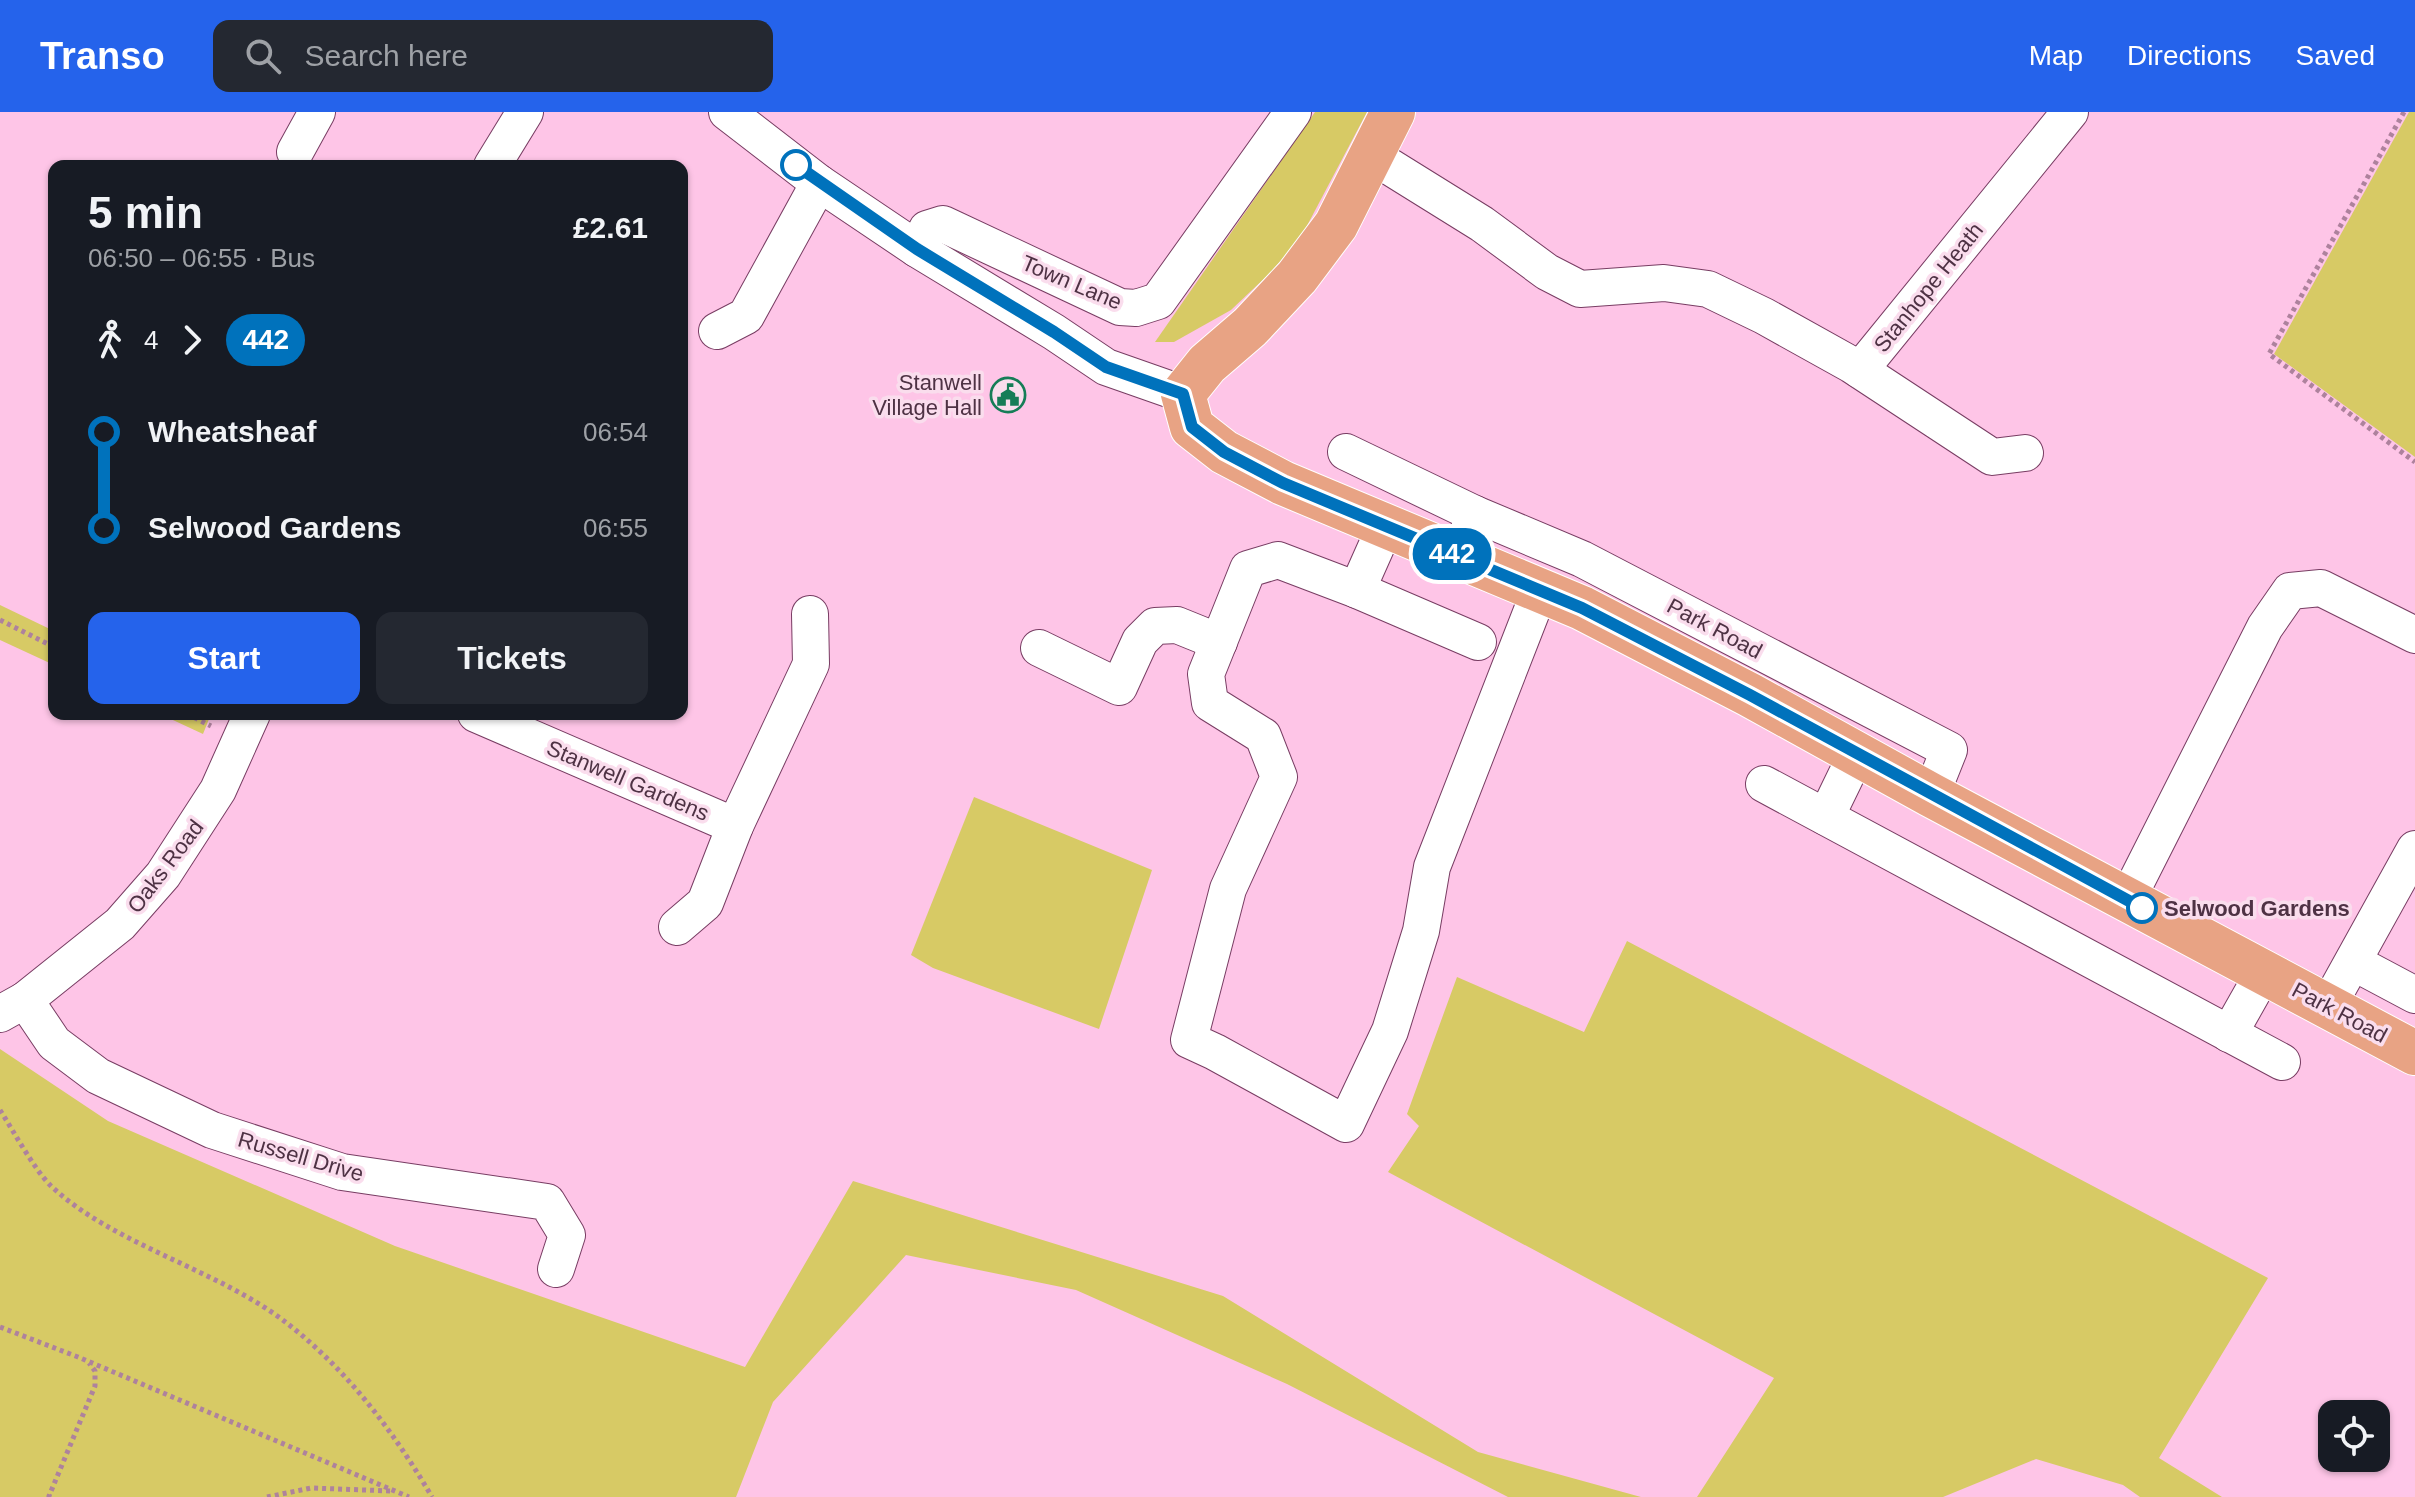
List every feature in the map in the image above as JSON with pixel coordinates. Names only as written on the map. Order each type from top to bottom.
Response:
[{"type":"main road","points":[[1183,394],[1207,364],[1250,327],[1297,277],[1336,225],[1393,112]]},
{"type":"main road","name":"Park Road","points":[[1183,394],[1192,427],[1224,452],[1283,483],[1582,608],[2415,1053]]},
{"type":"street","points":[[295,152],[317,112]]},
{"type":"street","points":[[496,160],[525,112]]},
{"type":"street","points":[[727,112],[819,183],[917,249],[1106,367],[1183,394]]},
{"type":"street","name":"Town Lane","points":[[917,249],[927,229],[943,224],[1120,307],[1136,308],[1158,301],[1293,112]]},
{"type":"street","name":"Stanhope Heath","points":[[1371,155],[1482,224],[1547,272],[1580,289],[1664,283],[1708,289],[1764,316],[1860,370],[2070,112]]},
{"type":"street","points":[[717,331],[746,316],[819,183]]},
{"type":"street","points":[[1860,370],[1992,457],[2025,453]]},
{"type":"street","points":[[1346,452],[1475,514],[1458,557]]},
{"type":"street","name":"Park Road","points":[[1475,514],[1582,559],[1949,750],[1931,795]]},
{"type":"street","points":[[1357,590],[1385,527]]},
{"type":"street","points":[[1478,642],[1278,560],[1248,569],[1206,674],[1210,703],[1263,736],[1279,777],[1228,889],[1189,1040],[1346,1124],[1390,1031],[1421,931],[1432,867],[1540,590]]},
{"type":"street","points":[[2127,900],[2265,627],[2290,591],[2321,588],[2415,635]]},
{"type":"street","name":"Stanwell Gardens","points":[[677,927],[705,903],[735,826],[811,664],[810,614]]},
{"type":"street","points":[[1039,648],[1119,687],[1140,641],[1155,626],[1177,625],[1219,642]]},
{"type":"street","name":"Oaks Road","points":[[13,1007],[120,924],[163,875],[218,790],[249,720]]},
{"type":"street","name":"Stanwell Gardens","points":[[490,720],[735,826]]},
{"type":"street","points":[[1826,817],[1857,753]]},
{"type":"street","points":[[1764,784],[2282,1062]]},
{"type":"street","points":[[2328,1006],[2415,849]]},
{"type":"street","points":[[2353,962],[2415,995]]},
{"type":"street","points":[[2229,1034],[2264,972]]},
{"type":"street","name":"Russell Drive","points":[[13,1007],[98,1076],[212,1130],[342,1172],[547,1202],[567,1235],[556,1269]]},
{"type":"path","points":[[2404,112],[2269,354],[2415,462]]},
{"type":"path","points":[[0,620],[48,644]]},
{"type":"path","points":[[0,1110],[49,1184],[84,1214],[220,1282],[288,1324],[361,1393],[409,1458],[432,1497]]},
{"type":"path","points":[[0,1327],[409,1497]]},
{"type":"path","points":[[51,1497],[95,1386],[95,1371],[90,1363],[78,1357]]},
{"type":"path","points":[[267,1497],[311,1488],[396,1491]]},
{"type":"shaded area","points":[[1315,112],[1367,112],[1300,239],[1231,310],[1174,342],[1155,342]]},
{"type":"shaded area","points":[[2409,112],[2415,112],[2415,457],[2274,354]]},
{"type":"shaded area","points":[[0,605],[48,628],[48,662],[0,640]]},
{"type":"shaded area","points":[[173,720],[209,720],[203,734]]},
{"type":"shaded area","points":[[974,797],[1152,870],[1099,1029],[933,968],[911,955]]},
{"type":"shaded area","points":[[1627,941],[2268,1278],[2159,1458],[2222,1497],[2140,1497],[2123,1485],[2036,1459],[1943,1497],[1697,1497],[1774,1378],[1388,1172],[1419,1126],[1407,1114],[1457,977],[1584,1032]]},
{"type":"shaded area","points":[[0,1049],[108,1121],[395,1246],[745,1367],[853,1181],[1223,1296],[1478,1452],[1641,1497],[1508,1497],[1287,1384],[1076,1290],[906,1255],[773,1402],[736,1497],[0,1497]]},
{"type":"bus line","name":"442","points":[[796,165],[917,249],[1106,367],[1183,394],[1192,427],[1224,452],[1283,483],[1582,608],[1750,695],[2142,908]]},
{"type":"place","name":"Stanwell Village Hall","points":[[1008,395]]},
{"type":"place","name":"Selwood Gardens","points":[[2142,908]]}]
